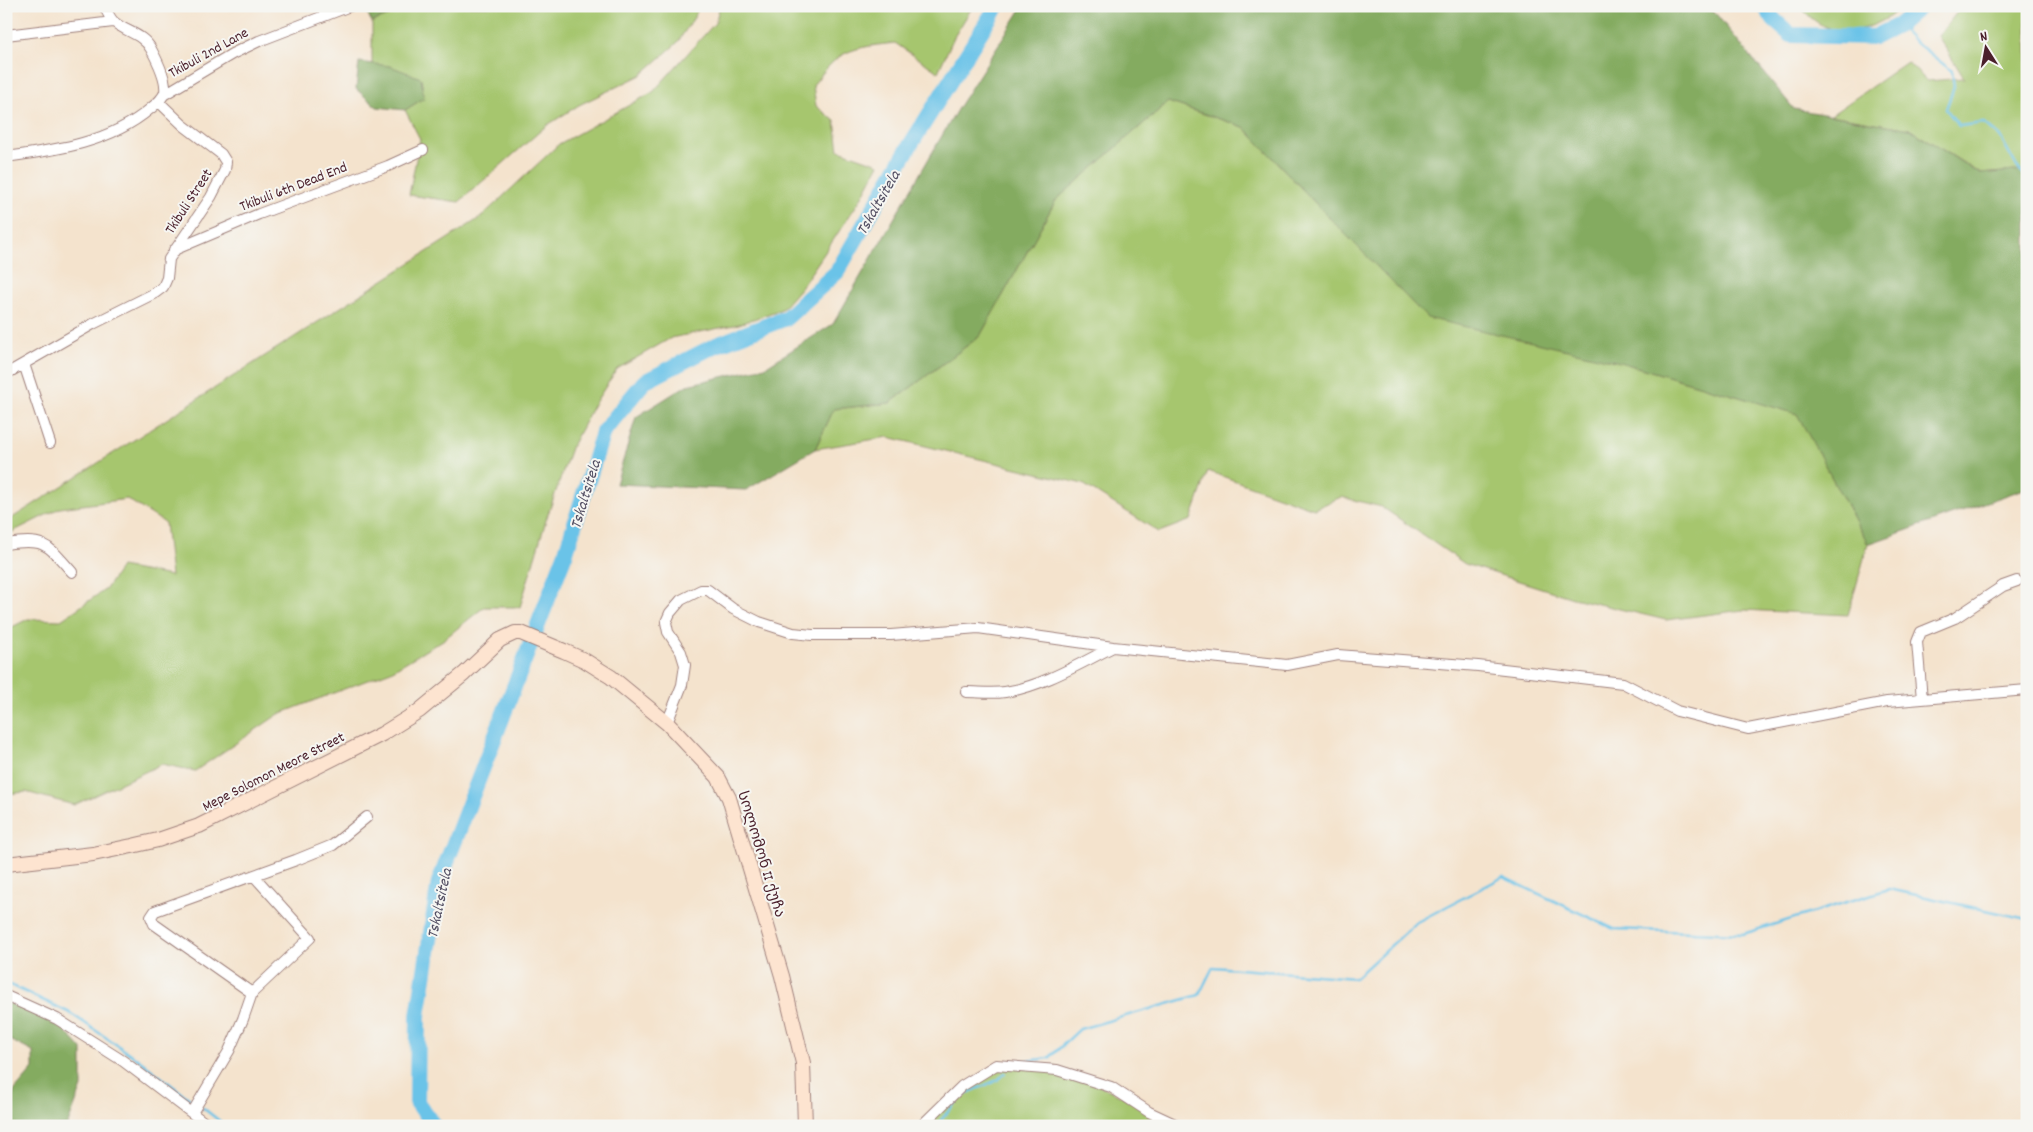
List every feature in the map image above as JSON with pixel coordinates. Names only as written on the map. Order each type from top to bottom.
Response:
[{"type":"main road","name":"სოლომონ II ქუჩა","points":[[521,633],[584,660],[611,677],[667,722],[718,777],[729,798],[782,976],[803,1063],[805,1126]]},
{"type":"main road","name":"Mepe Solomon Meore Street","points":[[6,864],[93,854],[158,840],[199,826],[382,734],[419,711],[505,636],[521,633]]},
{"type":"street","points":[[104,6],[113,22]]},
{"type":"street","name":"Tkibuli 2nd Lane","points":[[6,157],[64,149],[121,129],[162,98],[246,48],[350,6]]},
{"type":"street","points":[[6,36],[113,22],[133,32],[150,46],[164,83],[162,98]]},
{"type":"street","name":"Tkibuli Street","points":[[6,374],[93,324],[155,294],[163,287],[167,278],[168,259],[211,197],[225,170],[226,162],[221,154],[183,125],[162,98]]},
{"type":"street","name":"Tkibuli 6th Dead End","points":[[174,250],[260,214],[388,166],[423,150]]},
{"type":"street","points":[[24,364],[50,443]]},
{"type":"street","points":[[6,544],[36,541],[48,546],[72,572]]},
{"type":"street","points":[[1922,698],[1918,642],[1921,632],[1955,618],[2003,586],[2017,582]]},
{"type":"street","points":[[667,722],[682,685],[685,665],[681,652],[668,632],[666,622],[670,613],[681,600],[701,590],[708,590],[715,594],[746,616],[793,633],[831,636],[891,635],[978,628],[1113,647],[1287,665],[1347,655],[1478,666],[1623,683],[1677,711],[1748,729],[1887,702],[2027,690]]},
{"type":"street","points":[[966,692],[998,693],[1021,688],[1113,647]]},
{"type":"street","points":[[252,993],[154,924],[151,917],[155,911],[333,846],[367,817]]},
{"type":"street","points":[[192,1113],[229,1051],[252,993],[310,938],[254,876]]},
{"type":"street","points":[[6,996],[57,1019],[124,1061],[209,1126]]},
{"type":"street","points":[[920,1126],[962,1086],[996,1065],[1058,1070],[1111,1087],[1149,1112],[1179,1126]]},
{"type":"green space","points":[[366,6],[413,6],[372,22],[366,12]]},
{"type":"green space","points":[[413,6],[699,6],[695,16],[677,43],[641,75],[579,105],[546,126],[459,202],[409,195],[420,139],[405,110],[424,98],[372,64],[372,22]]},
{"type":"green space","points":[[720,6],[973,6],[954,37],[938,72],[895,43],[876,45],[844,54],[831,64],[813,85],[816,106],[835,121],[839,150],[879,164],[860,200],[802,286],[782,309],[739,324],[671,338],[617,369],[593,406],[571,448],[547,517],[520,607],[484,607],[443,640],[391,671],[279,714],[195,771],[162,764],[74,805],[26,792],[6,794],[6,630],[28,619],[61,620],[106,589],[121,567],[171,576],[165,523],[127,499],[60,508],[6,535],[6,522],[480,218],[559,144],[653,92],[715,23]]},
{"type":"green space","points":[[1023,6],[1706,6],[1716,14],[1794,109],[1910,129],[1980,174],[2027,170],[2027,488],[1868,544],[1797,414],[1620,362],[1427,318],[1244,127],[1168,102],[1056,200],[980,336],[890,403],[834,409],[815,449],[746,490],[616,484],[636,417],[687,385],[765,367],[833,324],[958,108]]},
{"type":"green space","points":[[1800,6],[1900,6],[1892,15],[1876,24],[1865,28],[1844,31],[1834,30],[1816,22]]},
{"type":"green space","points":[[1962,6],[2027,6],[2027,170],[1981,174],[1910,129],[1831,115],[1907,62],[1927,81],[1964,78],[1938,36]]},
{"type":"green space","points":[[359,62],[390,66],[421,78],[424,98],[405,110],[377,107],[356,89]]},
{"type":"green space","points":[[1168,102],[1244,127],[1319,207],[1620,362],[1798,414],[1868,544],[1848,615],[1743,610],[1666,620],[1573,598],[1465,564],[1382,507],[1341,497],[1314,509],[1208,471],[1191,520],[1159,532],[1083,484],[888,437],[815,449],[834,409],[890,403],[980,336],[1056,200]]},
{"type":"green space","points":[[6,1002],[57,1022],[82,1049],[82,1087],[67,1126],[11,1126],[14,1091],[33,1069],[33,1052],[6,1038]]},
{"type":"green space","points":[[1008,1067],[1055,1067],[1116,1093],[1182,1126],[925,1126],[962,1089],[983,1076]]},
{"type":"waterway","name":"Tskaltsitela","points":[[434,1126],[417,1102],[418,1016],[439,882],[566,552],[603,432],[644,382],[714,346],[786,318],[837,272],[909,147],[997,6]]},
{"type":"waterway","name":"Tskaltsitela","points":[[1765,6],[1774,20],[1791,35],[1875,37],[1899,25],[1921,6]]},
{"type":"waterway","points":[[1899,25],[1914,41],[1952,71],[1954,87],[1946,109],[1959,126],[1984,123],[2001,138],[2017,167],[2027,177]]},
{"type":"waterway","points":[[1019,1062],[1049,1058],[1080,1029],[1199,995],[1213,967],[1355,978],[1417,922],[1503,877],[1614,929],[1743,934],[1889,889],[2027,919]]},
{"type":"waterway","points":[[6,983],[70,1013],[139,1060],[191,1100]]},
{"type":"waterway","points":[[936,1126],[962,1095],[998,1080],[1005,1073]]},
{"type":"waterway","points":[[203,1108],[226,1126]]}]
